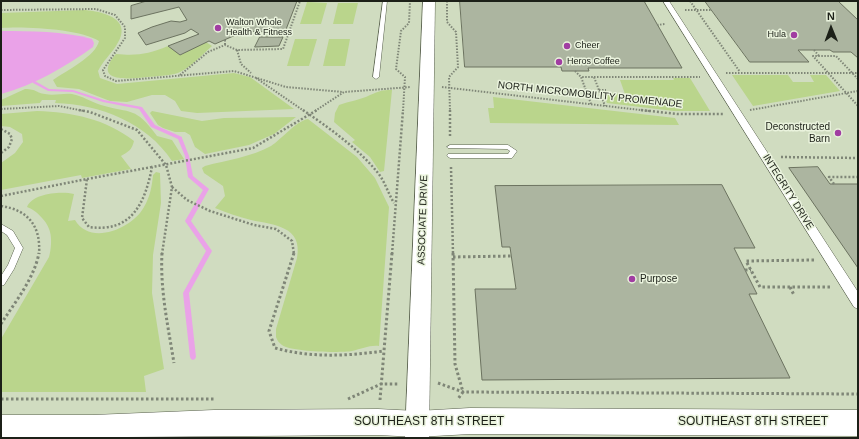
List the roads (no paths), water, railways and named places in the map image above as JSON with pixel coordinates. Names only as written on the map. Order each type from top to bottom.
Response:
[{"type":"main road","name":"SOUTHEAST 8TH STREET","points":[[1,429],[93,429],[214,423],[378,422],[417,431],[470,421],[857,411]]},
{"type":"street","name":"ASSOCIATE DRIVE","points":[[417,431],[429,1]]},
{"type":"street","name":"INTEGRITY DRIVE","points":[[666,1],[738,112],[858,303]]},
{"type":"lane","points":[[376,77],[385,1]]},
{"type":"lane","points":[[450,147],[508,146],[514,151],[510,156],[450,156]]},
{"type":"lane","points":[[1,226],[10,232],[19,248],[11,267],[1,283]]},
{"type":"waterway","points":[[34,82],[48,90],[73,91],[103,101],[140,108],[153,126],[180,138],[187,156],[191,177],[206,189],[188,221],[209,251],[186,293],[193,357]]},
{"type":"place","name":"Walton Whole Health & Fitness","points":[[218,28]]},
{"type":"place","name":"Hula","points":[[794,35]]},
{"type":"place","name":"Cheer","points":[[567,46]]},
{"type":"place","name":"Heros Coffee","points":[[559,62]]},
{"type":"place","name":"Deconstructed Barn","points":[[838,133]]},
{"type":"place","name":"Purpose","points":[[632,279]]}]
